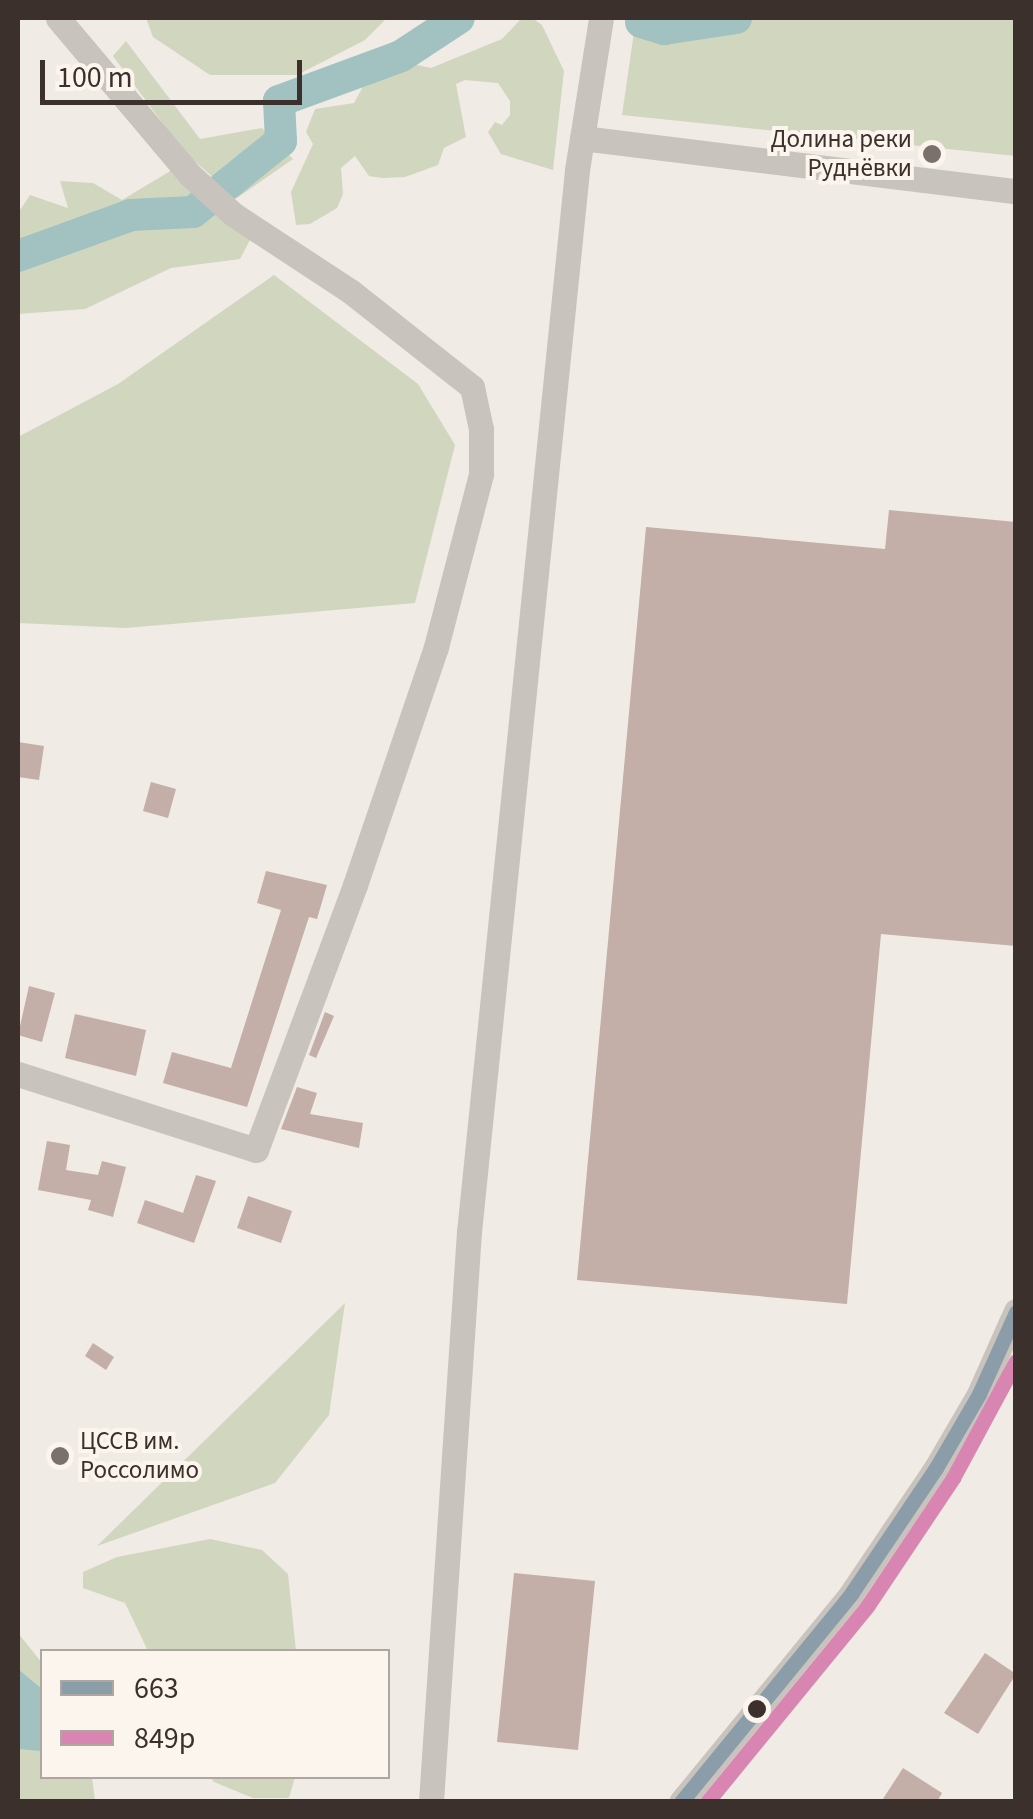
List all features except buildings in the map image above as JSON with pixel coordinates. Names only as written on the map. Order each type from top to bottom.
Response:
[{"type":"street","points":[[18,1074],[256,1150],[355,885],[436,647],[482,474],[481,429],[472,387],[350,290],[233,214],[190,176],[58,18]]},
{"type":"street","points":[[431,1802],[469,1232],[582,138],[600,18]]},
{"type":"street","points":[[582,138],[1016,191]]},
{"type":"street","points":[[680,1802],[852,1594],[945,1454],[979,1394],[1016,1311]]},
{"type":"green space","points":[[146,18],[387,18],[365,40],[297,75],[210,75],[153,37]]},
{"type":"green space","points":[[522,18],[532,18],[542,25],[564,71],[553,170],[501,154],[488,132],[495,122],[502,125],[510,115],[510,101],[498,83],[465,80],[456,84],[466,137],[444,148],[438,165],[405,177],[382,178],[369,176],[355,156],[341,168],[343,194],[337,208],[310,224],[296,225],[291,192],[313,144],[306,132],[315,109],[354,103],[366,81],[378,80],[413,64],[431,68],[502,39]]},
{"type":"green space","points":[[636,18],[1015,18],[1015,156],[622,115]]},
{"type":"green space","points":[[126,41],[200,139],[262,128],[293,159],[237,198],[184,152],[113,56]]},
{"type":"green space","points":[[172,170],[250,240],[240,259],[171,268],[85,309],[18,314],[18,213],[30,195],[68,208],[60,181],[93,183],[122,200]]},
{"type":"green space","points":[[274,275],[418,384],[455,445],[415,603],[126,628],[18,623],[18,437],[118,384]]},
{"type":"green space","points":[[345,1303],[329,1415],[275,1483],[97,1546]]},
{"type":"green space","points":[[210,1539],[262,1550],[288,1574],[296,1649],[147,1649],[125,1603],[83,1588],[83,1572],[117,1557]]},
{"type":"green space","points":[[18,1633],[40,1660],[40,1779],[92,1779],[95,1801],[18,1801]]},
{"type":"green space","points":[[212,1779],[294,1779],[289,1798],[253,1798]]},
{"type":"water","points":[[18,1669],[40,1687],[40,1751],[18,1749]]},
{"type":"waterway","points":[[18,256],[131,215],[193,212],[281,141],[279,101],[401,56],[459,18]]},
{"type":"waterway","points":[[641,22],[664,29],[736,18]]},
{"type":"transit line","name":"663","points":[[681,1802],[851,1594],[936,1468],[979,1394],[1016,1312]]},
{"type":"transit line","name":"849р","points":[[707,1802],[868,1605],[953,1478],[1016,1361]]},
{"type":"place","name":"Долина реки Руднёвки","points":[[932,154]]},
{"type":"place","name":"ЦССВ им. Россолимо","points":[[60,1456]]}]
